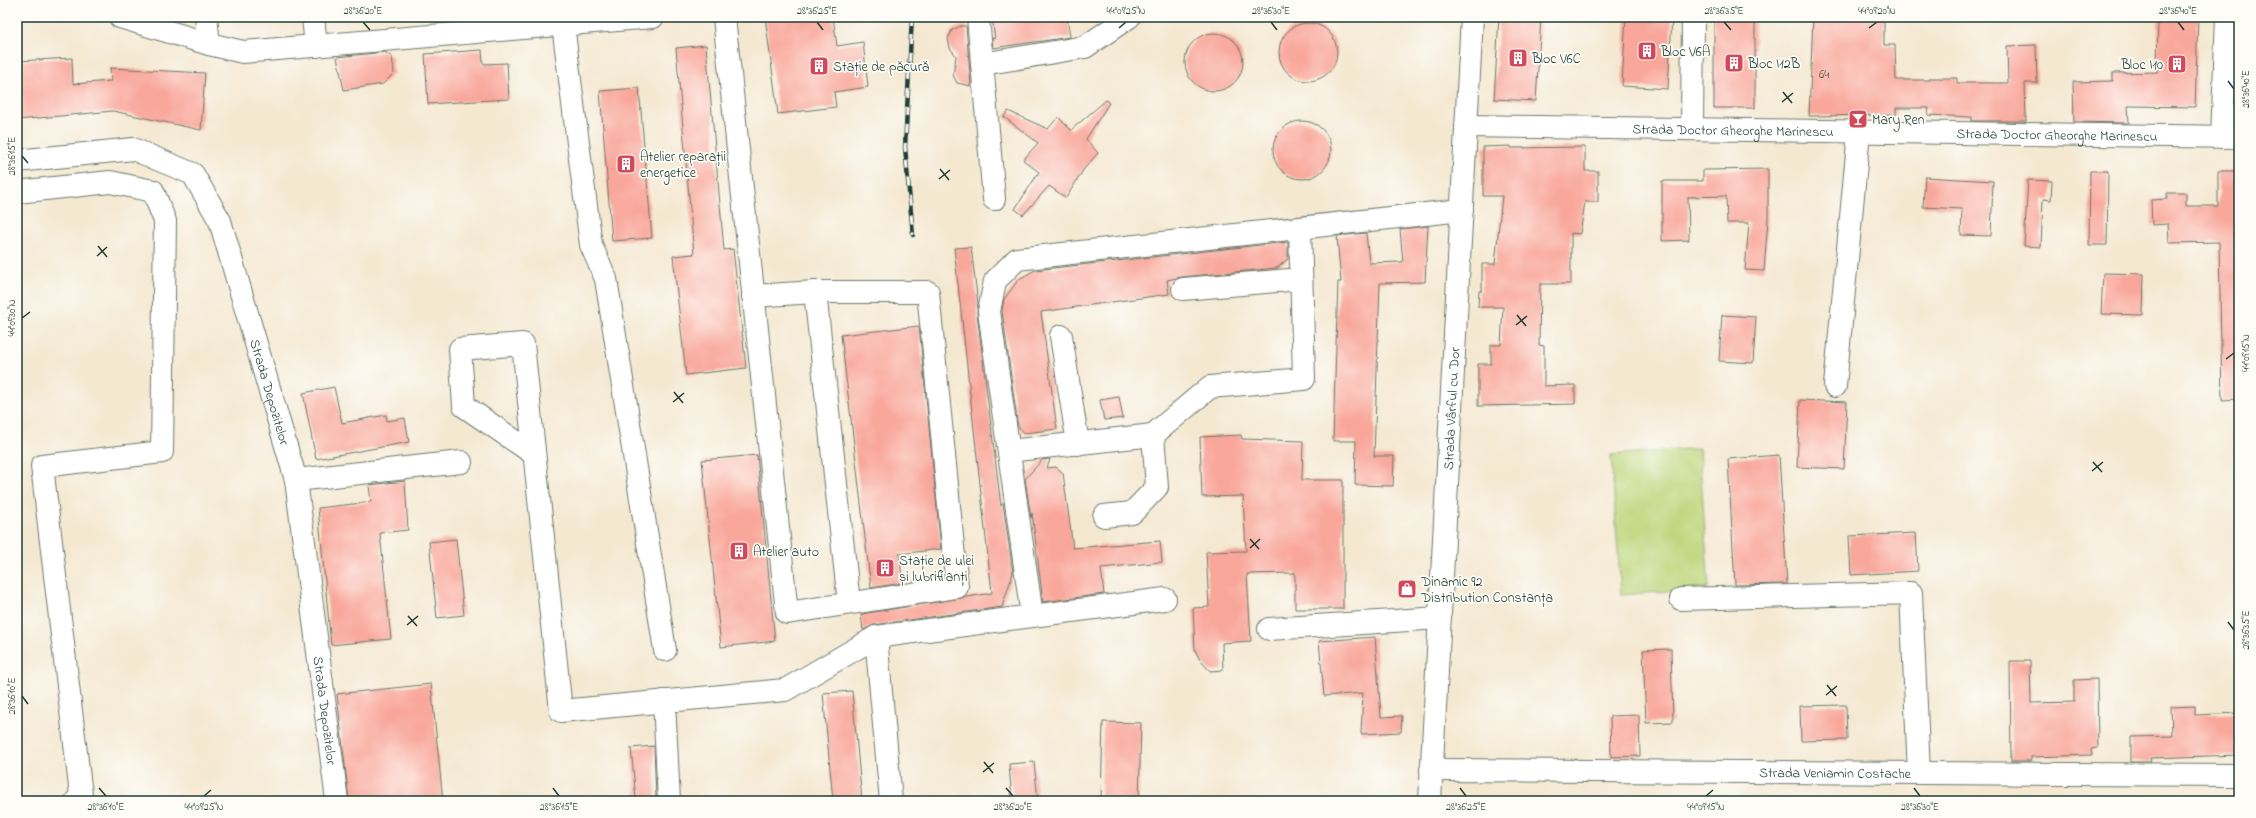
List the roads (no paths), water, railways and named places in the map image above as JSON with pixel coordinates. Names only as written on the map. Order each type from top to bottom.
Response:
[{"type":"street","points":[[120,17],[209,44],[243,52],[653,17]]},
{"type":"street","points":[[206,17],[209,44]]},
{"type":"street","points":[[313,17],[316,46]]},
{"type":"street","points":[[724,17],[753,296],[787,613],[958,587],[928,292],[815,292],[753,296]]},
{"type":"street","points":[[978,17],[994,198]]},
{"type":"street","points":[[982,64],[1084,47],[1129,17]]},
{"type":"street","name":"Strada Vârful cu Dor","points":[[1430,801],[1472,17]]},
{"type":"street","points":[[1692,128],[1693,17]]},
{"type":"street","points":[[2227,17],[2231,137]]},
{"type":"street","points":[[563,25],[591,245],[606,279],[665,650]]},
{"type":"street","name":"Strada Doctor Gheorghe Marinescu","points":[[1466,126],[1692,128],[1859,132],[2231,137]]},
{"type":"street","points":[[1835,386],[1859,132]]},
{"type":"street","name":"Strada Depozitelor","points":[[17,161],[133,149],[193,174],[220,221],[296,480],[337,801]]},
{"type":"street","points":[[17,192],[110,182],[153,191],[164,221],[162,452],[42,466],[81,795],[76,801]]},
{"type":"street","points":[[1032,616],[989,311],[995,281],[1017,259],[1462,210]]},
{"type":"street","points":[[1009,452],[1153,435],[1210,387],[1304,379],[1300,228]]},
{"type":"street","points":[[1183,289],[1301,279]]},
{"type":"street","points":[[815,292],[849,603]]},
{"type":"street","points":[[1061,336],[1078,444]]},
{"type":"street","points":[[534,454],[464,406],[460,349],[523,344],[560,711],[785,690],[876,637],[1165,599]]},
{"type":"street","points":[[1104,516],[1132,513],[1157,488],[1153,435]]},
{"type":"street","points":[[296,480],[461,462]]},
{"type":"street","points":[[1681,599],[1911,593],[1919,773]]},
{"type":"street","points":[[1269,629],[1440,618]]},
{"type":"street","points":[[876,637],[891,801]]},
{"type":"street","points":[[664,701],[669,801]]},
{"type":"street","name":"Strada Veniamin Costache","points":[[1431,770],[2239,775]]},
{"type":"railway","points":[[912,17],[905,147],[913,235]]},
{"type":"place","name":"Bloc V6A","points":[[1647,51]]},
{"type":"place","name":"Bloc V6C","points":[[1518,58]]},
{"type":"place","name":"Bloc I12B","points":[[1734,63]]},
{"type":"place","name":"Bloc I10","points":[[2177,64]]},
{"type":"place","name":"Stație de păcură","points":[[819,66]]},
{"type":"place","name":"Mary Ren","points":[[1858,119]]},
{"type":"place","name":"Atelier reparații energetice","points":[[626,164]]},
{"type":"place","name":"Atelier auto","points":[[739,551]]},
{"type":"place","name":"Stație de ulei și lubrifianți","points":[[885,568]]},
{"type":"place","name":"Dinamic 92 Distribution Constanța","points":[[1407,589]]}]
